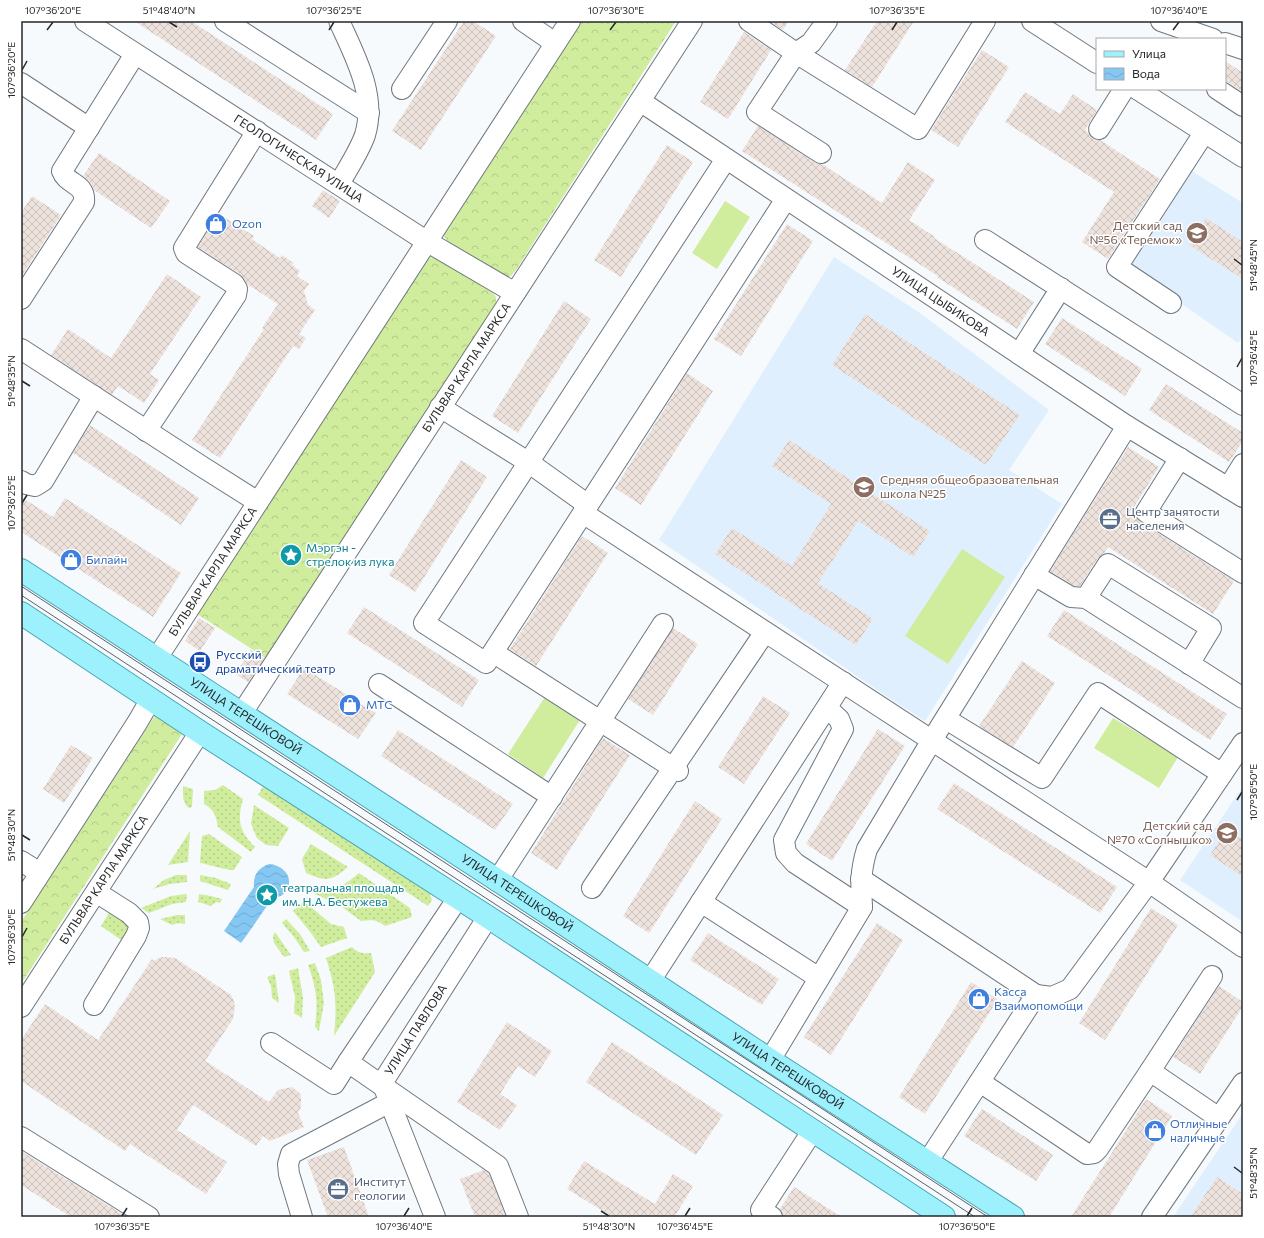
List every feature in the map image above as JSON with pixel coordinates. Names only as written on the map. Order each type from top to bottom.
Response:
[{"type":"main road","name":"УЛИЦА ТЕРЕШКОВОЙ","points":[[21,570],[242,713],[770,1060],[1013,1217]]},
{"type":"main road","points":[[21,613],[200,732],[488,917],[944,1217]]},
{"type":"main road","points":[[488,917],[503,884]]},
{"type":"street","name":"ГЕОЛОГИЧЕСКАЯ УЛИЦА","points":[[85,21],[426,241],[515,293]]},
{"type":"street","points":[[225,21],[369,113]]},
{"type":"street","points":[[339,21],[359,65],[369,113],[365,134],[358,152],[339,184]]},
{"type":"street","points":[[402,89],[447,21]]},
{"type":"street","points":[[523,21],[555,43]]},
{"type":"street","name":"БУЛЬВАР КАРЛА МАРКСА","points":[[157,658],[570,21]]},
{"type":"street","name":"БУЛЬВАР КАРЛА МАРКСА","points":[[242,713],[692,21]]},
{"type":"street","points":[[749,21],[796,53],[918,130],[985,21]]},
{"type":"street","points":[[821,153],[757,112],[796,53],[811,43],[827,21]]},
{"type":"street","points":[[1032,21],[1096,62]]},
{"type":"street","points":[[1161,21],[1210,38]]},
{"type":"street","points":[[1226,43],[1243,50]]},
{"type":"street","points":[[21,299],[84,202],[85,195],[81,189],[64,175],[62,171],[136,54]]},
{"type":"street","points":[[21,83],[88,128]]},
{"type":"street","points":[[1098,129],[1123,90]]},
{"type":"street","points":[[1139,90],[1243,158]]},
{"type":"street","points":[[1219,90],[1243,106]]},
{"type":"street","name":"УЛИЦА ЦЫБИКОВА","points":[[640,101],[1127,426],[1235,492]]},
{"type":"street","points":[[146,431],[236,296],[237,289],[234,284],[186,253],[184,248],[257,131]]},
{"type":"street","points":[[1171,303],[1116,267],[1204,133]]},
{"type":"street","points":[[726,159],[424,623],[486,663],[786,199]]},
{"type":"street","points":[[985,240],[1243,405]]},
{"type":"street","points":[[1019,354],[1061,288]]},
{"type":"street","points":[[21,349],[258,502]]},
{"type":"street","points":[[21,481],[35,486],[42,481],[94,396]]},
{"type":"street","points":[[440,407],[528,462],[586,509],[765,632],[844,682],[1149,882],[1243,947]]},
{"type":"street","points":[[770,1060],[862,907],[862,865],[867,849],[932,740],[1127,426]]},
{"type":"street","points":[[1180,458],[1146,512],[1243,573]]},
{"type":"street","points":[[1235,492],[1243,464]]},
{"type":"street","points":[[1086,598],[1108,564],[1210,628],[1189,664]]},
{"type":"street","points":[[1034,575],[1071,597],[1086,598],[1243,698]]},
{"type":"street","points":[[503,884],[552,797],[663,624]]},
{"type":"street","points":[[592,888],[675,769],[765,632]]},
{"type":"street","points":[[502,658],[675,769]]},
{"type":"street","points":[[650,981],[844,682]]},
{"type":"street","points":[[379,684],[552,797]]},
{"type":"street","points":[[946,719],[1042,778],[1098,693],[1222,774]]},
{"type":"street","points":[[21,903],[137,724],[151,699]]},
{"type":"street","points":[[827,708],[839,719],[843,729],[784,840],[786,853],[795,863],[862,907]]},
{"type":"street","name":"БУЛЬВАР КАРЛА МАРКСА","points":[[21,1007],[200,732]]},
{"type":"street","points":[[861,879],[1036,995],[1052,997],[1070,989],[1149,882],[1243,743]]},
{"type":"street","points":[[21,861],[40,873]]},
{"type":"street","points":[[94,1005],[129,950],[139,928],[138,922],[129,913],[96,892]]},
{"type":"street","points":[[271,1043],[334,1084],[458,898]]},
{"type":"street","points":[[701,902],[819,978]]},
{"type":"street","name":"УЛИЦА ПАВЛОВА","points":[[387,1094],[384,1083],[385,1078],[488,917]]},
{"type":"street","points":[[980,1082],[1087,1154],[1094,1153],[1212,976]]},
{"type":"street","points":[[928,1161],[1036,995]]},
{"type":"street","points":[[348,1062],[387,1094],[498,1166],[518,1217]]},
{"type":"street","points":[[1150,1071],[1219,1118]]},
{"type":"street","points":[[1152,1217],[1243,1083]]},
{"type":"street","points":[[302,1217],[289,1174],[288,1164],[292,1154],[387,1094]]},
{"type":"street","points":[[387,1094],[435,1217]]},
{"type":"street","points":[[772,1217],[761,1210],[813,1130]]},
{"type":"street","points":[[21,1137],[149,1217]]},
{"type":"shaded area","name":"Детский сад №56 «Теремок»","points":[[1190,170],[1243,203],[1243,336],[1238,343],[1134,271],[1131,263]]},
{"type":"shaded area","name":"Средняя общеобразовательная школа №25","points":[[834,257],[920,313],[1049,410],[1009,470],[1062,504],[925,721],[886,696],[659,540]]},
{"type":"shaded area","name":"Детский сад №70 «Солнышко»","points":[[1243,786],[1243,922],[1180,880]]},
{"type":"shaded area","points":[[1243,1113],[1243,1217],[1173,1217]]},
{"type":"green space","points":[[581,21],[676,21],[516,270],[511,276],[507,277],[448,242],[443,233]]},
{"type":"green space","points":[[725,201],[750,217],[717,269],[692,253]]},
{"type":"green space","points":[[429,257],[438,259],[493,293],[496,297],[496,303],[269,660],[197,614],[424,261]]},
{"type":"green space","points":[[962,549],[1005,577],[948,664],[905,636]]},
{"type":"green space","points":[[550,689],[585,712],[543,778],[508,754]]},
{"type":"green space","points":[[157,715],[183,732],[182,734],[21,984],[21,922],[154,717]]},
{"type":"green space","points":[[1113,718],[1178,757],[1159,788],[1094,748]]},
{"type":"green space","points":[[265,783],[429,891],[432,900],[428,906],[258,795]]},
{"type":"green space","points":[[223,785],[243,799],[240,819],[246,836],[255,847],[251,852],[218,827],[214,813],[204,804],[204,791],[215,790]]},
{"type":"green space","points":[[183,786],[193,789],[192,807],[189,808],[184,801]]},
{"type":"green space","points":[[254,805],[289,828],[278,846],[266,845],[257,838],[251,824]]},
{"type":"green space","points":[[190,831],[188,862],[168,865]]},
{"type":"green space","points":[[209,834],[242,857],[234,870],[200,863],[202,836]]},
{"type":"green space","points":[[311,844],[348,867],[338,875],[328,879],[319,878],[306,873],[302,859]]},
{"type":"green space","points":[[359,873],[410,908],[412,917],[385,926],[374,920],[361,921],[338,904],[308,891],[310,886],[331,889],[342,886]]},
{"type":"green space","points":[[176,875],[187,875],[187,882],[170,884],[153,889],[164,880]]},
{"type":"green space","points":[[200,875],[216,878],[231,884],[228,890],[200,881]]},
{"type":"green space","points":[[187,894],[186,902],[172,904],[149,913],[141,908],[171,896]]},
{"type":"green space","points":[[199,894],[222,899],[220,903],[216,902],[211,906],[198,902]]},
{"type":"green space","points":[[304,901],[331,924],[344,927],[347,938],[321,947],[293,911]]},
{"type":"green space","points":[[110,911],[129,922],[129,929],[124,942],[101,926]]},
{"type":"green space","points":[[177,915],[185,915],[185,924],[178,923],[172,925],[160,919]]},
{"type":"green space","points":[[286,919],[300,934],[310,951],[304,952],[282,923]]},
{"type":"green space","points":[[275,932],[291,955],[284,957],[274,943],[273,936]]},
{"type":"green space","points":[[352,947],[361,953],[371,953],[375,972],[334,1036],[335,997],[326,958]]},
{"type":"green space","points":[[315,963],[321,980],[324,1003],[319,1031],[315,1027],[316,996],[308,965]]},
{"type":"green space","points":[[298,968],[303,998],[302,1018],[294,1013],[295,997],[289,971]]},
{"type":"green space","points":[[275,974],[279,1003],[272,998],[271,986],[267,977]]},
{"type":"water","points":[[269,864],[279,867],[286,873],[289,882],[288,887],[283,894],[271,900],[241,943],[224,931],[254,887],[254,879],[257,872]]},
{"type":"building","points":[[134,21],[191,21],[333,114],[316,140]]},
{"type":"building","points":[[464,21],[473,21],[496,36],[421,150],[392,131]]},
{"type":"building","points":[[769,21],[789,21],[783,30]]},
{"type":"building","points":[[877,21],[914,21],[872,87],[845,70]]},
{"type":"building","points":[[744,32],[771,50],[728,119],[700,102]]},
{"type":"building","points":[[982,50],[1009,67],[958,147],[931,130]]},
{"type":"building","points":[[1226,62],[1243,73],[1243,92],[1226,81]]},
{"type":"building","points":[[1025,92],[1060,114],[1073,94],[1097,110],[1085,130],[1093,138],[1100,140],[1160,179],[1108,259],[1082,242],[1114,192],[1005,122]]},
{"type":"building","points":[[758,126],[815,163],[822,164],[882,203],[908,162],[935,180],[909,220],[935,237],[934,238],[1034,302],[1017,329],[937,277],[938,276],[742,151]]},
{"type":"building","points":[[667,145],[693,162],[621,277],[594,260]]},
{"type":"building","points":[[99,153],[170,201],[151,228],[94,190],[91,184],[83,176]]},
{"type":"building","points":[[323,190],[340,201],[329,218],[312,206]]},
{"type":"building","points":[[32,196],[61,215],[21,277],[21,213]]},
{"type":"building","points":[[219,214],[254,236],[252,239],[280,258],[282,255],[294,263],[292,265],[300,271],[297,276],[309,284],[304,291],[308,305],[315,310],[299,334],[306,338],[299,349],[293,346],[220,458],[192,440],[264,329],[262,328],[278,304],[247,284],[240,274],[198,247]]},
{"type":"building","points":[[1206,218],[1243,242],[1243,279],[1189,245]]},
{"type":"building","points":[[787,224],[813,241],[741,356],[714,339]]},
{"type":"building","points":[[167,274],[201,297],[150,374],[159,380],[144,403],[118,386],[112,395],[51,355],[68,329],[111,358]]},
{"type":"building","points":[[564,301],[591,319],[518,433],[492,416]]},
{"type":"building","points":[[865,314],[1020,415],[986,465],[832,365]]},
{"type":"building","points":[[1062,318],[1142,369],[1125,396],[1045,344]]},
{"type":"building","points":[[687,373],[713,391],[641,505],[615,488]]},
{"type":"building","points":[[1166,384],[1243,433],[1243,441],[1229,462],[1149,410]]},
{"type":"building","points":[[90,425],[199,498],[181,525],[73,453]]},
{"type":"building","points":[[789,440],[930,531],[913,557],[858,521],[818,583],[873,619],[856,645],[715,554],[732,528],[792,566],[831,504],[772,466]]},
{"type":"building","points":[[1128,447],[1159,467],[1130,513],[1136,516],[1140,522],[1234,581],[1213,614],[1108,547],[1098,558],[1080,586],[1075,586],[1050,571]]},
{"type":"building","points":[[461,460],[487,477],[415,592],[389,575]]},
{"type":"building","points":[[21,497],[53,517],[65,498],[181,573],[153,617],[21,532]]},
{"type":"building","points":[[582,536],[608,553],[536,666],[510,649]]},
{"type":"building","points":[[364,607],[479,680],[462,707],[347,633]]},
{"type":"building","points":[[1064,610],[1227,714],[1210,740],[1047,636]]},
{"type":"building","points":[[199,618],[215,628],[200,651],[185,641]]},
{"type":"building","points":[[673,628],[698,644],[653,715],[628,699]]},
{"type":"building","points":[[251,650],[264,659],[248,682],[235,674]]},
{"type":"building","points":[[1022,661],[1055,683],[1013,747],[979,726]]},
{"type":"building","points":[[304,668],[376,713],[358,739],[287,694]]},
{"type":"building","points":[[763,696],[790,713],[744,784],[718,767]]},
{"type":"building","points":[[878,729],[905,746],[832,861],[806,844]]},
{"type":"building","points":[[398,730],[513,804],[495,830],[381,756]]},
{"type":"building","points":[[603,738],[630,755],[557,870],[531,853]]},
{"type":"building","points":[[71,745],[93,758],[64,803],[43,789]]},
{"type":"building","points":[[954,783],[1117,887],[1100,913],[937,809]]},
{"type":"building","points":[[695,801],[722,819],[649,933],[623,916]]},
{"type":"building","points":[[1227,829],[1243,839],[1243,877],[1210,855]]},
{"type":"building","points":[[1151,908],[1178,925],[1105,1040],[1079,1023]]},
{"type":"building","points":[[877,923],[903,940],[831,1055],[804,1037]]},
{"type":"building","points":[[708,933],[779,979],[762,1005],[690,960]]},
{"type":"building","points":[[161,957],[175,958],[231,995],[234,1001],[235,1006],[233,1019],[205,1061],[269,1102],[278,1090],[292,1087],[301,1094],[301,1107],[298,1113],[304,1127],[270,1141],[263,1136],[256,1146],[193,1105],[177,1130],[227,1162],[206,1194],[130,1144],[125,1151],[21,1081],[21,1040],[45,1004],[98,1040],[152,959],[154,961]]},
{"type":"building","points":[[971,982],[998,999],[925,1114],[899,1097]]},
{"type":"building","points":[[1219,986],[1243,1002],[1243,1006],[1200,1074],[1173,1057]]},
{"type":"building","points":[[507,1022],[552,1051],[535,1077],[518,1066],[500,1094],[517,1105],[500,1130],[457,1102]]},
{"type":"building","points":[[612,1042],[723,1115],[696,1155],[586,1082]]},
{"type":"building","points":[[1146,1099],[1172,1116],[1109,1217],[1071,1217]]},
{"type":"building","points":[[982,1109],[1053,1155],[1036,1181],[964,1136]]},
{"type":"building","name":"Институт геологии","points":[[344,1147],[369,1217],[328,1217],[307,1160]]},
{"type":"building","points":[[21,1151],[127,1217],[71,1217],[21,1185]]},
{"type":"building","points":[[584,1161],[655,1204],[673,1174],[693,1186],[675,1216],[676,1217],[613,1217],[567,1189]]},
{"type":"building","points":[[484,1170],[489,1173],[506,1217],[475,1217],[460,1179]]},
{"type":"building","points":[[1217,1177],[1243,1194],[1243,1217],[1190,1217]]},
{"type":"building","points":[[794,1187],[842,1217],[783,1217],[780,1209]]},
{"type":"tram line","points":[[21,586],[988,1217]]},
{"type":"tram line","points":[[21,595],[975,1217]]},
{"type":"place","name":"Ozon","points":[[216,224]]},
{"type":"place","name":"Детский сад №56 «Теремок»","points":[[1197,233]]},
{"type":"place","name":"Средняя общеобразовательная школа №25","points":[[864,487]]},
{"type":"place","name":"Центр занятости населения","points":[[1110,519]]},
{"type":"place","name":"Мэргэн - стрелок из лука","points":[[291,555]]},
{"type":"place","name":"Билайн","points":[[71,560]]},
{"type":"place","name":"Русский драматический театр","points":[[200,662]]},
{"type":"place","name":"МТС","points":[[350,705]]},
{"type":"place","name":"Детский сад №70 «Солнышко»","points":[[1227,833]]},
{"type":"place","name":"театральная площадь им. Н.А. Бестужева","points":[[267,895]]},
{"type":"place","name":"Касса Взаимопомощи","points":[[979,999]]},
{"type":"place","name":"Отличные наличные","points":[[1155,1131]]},
{"type":"place","name":"Институт геологии","points":[[338,1189]]}]
